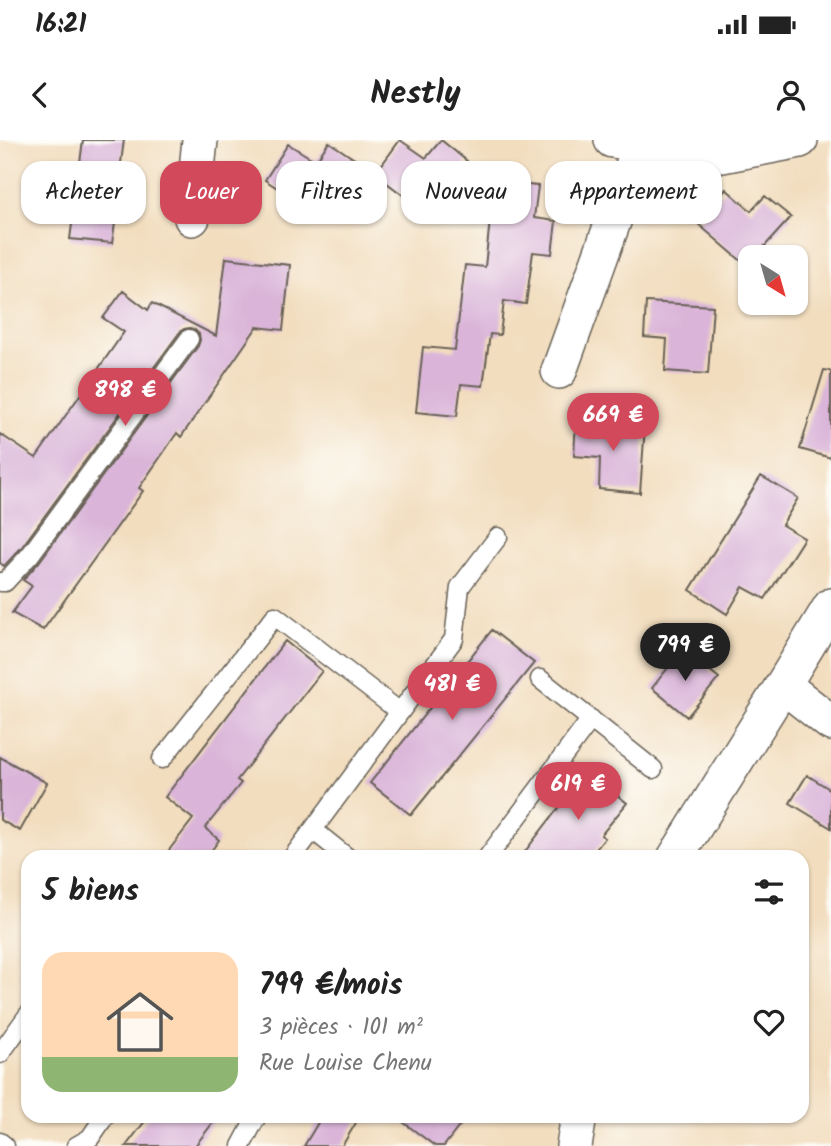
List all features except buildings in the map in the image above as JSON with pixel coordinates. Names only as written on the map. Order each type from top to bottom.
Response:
[{"type":"street","points":[[198,161],[200,140]]},
{"type":"street","points":[[559,371],[627,142],[722,155],[800,140]]},
{"type":"street","points":[[680,850],[831,606]]},
{"type":"street","points":[[783,685],[831,723]]},
{"type":"street","points":[[574,1146],[578,1123]]},
{"type":"lane","points":[[0,582],[5,582],[30,555],[189,339]]},
{"type":"lane","points":[[298,850],[454,639],[460,587],[499,537]]},
{"type":"lane","points":[[162,759],[275,616],[400,712]]},
{"type":"lane","points":[[540,679],[653,769]]},
{"type":"lane","points":[[493,850],[591,719]]},
{"type":"lane","points":[[313,830],[338,850]]},
{"type":"lane","points":[[0,1054],[21,1025]]},
{"type":"lane","points":[[76,1146],[90,1138],[100,1123]]},
{"type":"lane","points":[[241,1146],[253,1123]]},
{"type":"lane","points":[[0,1142],[5,1146]]}]
